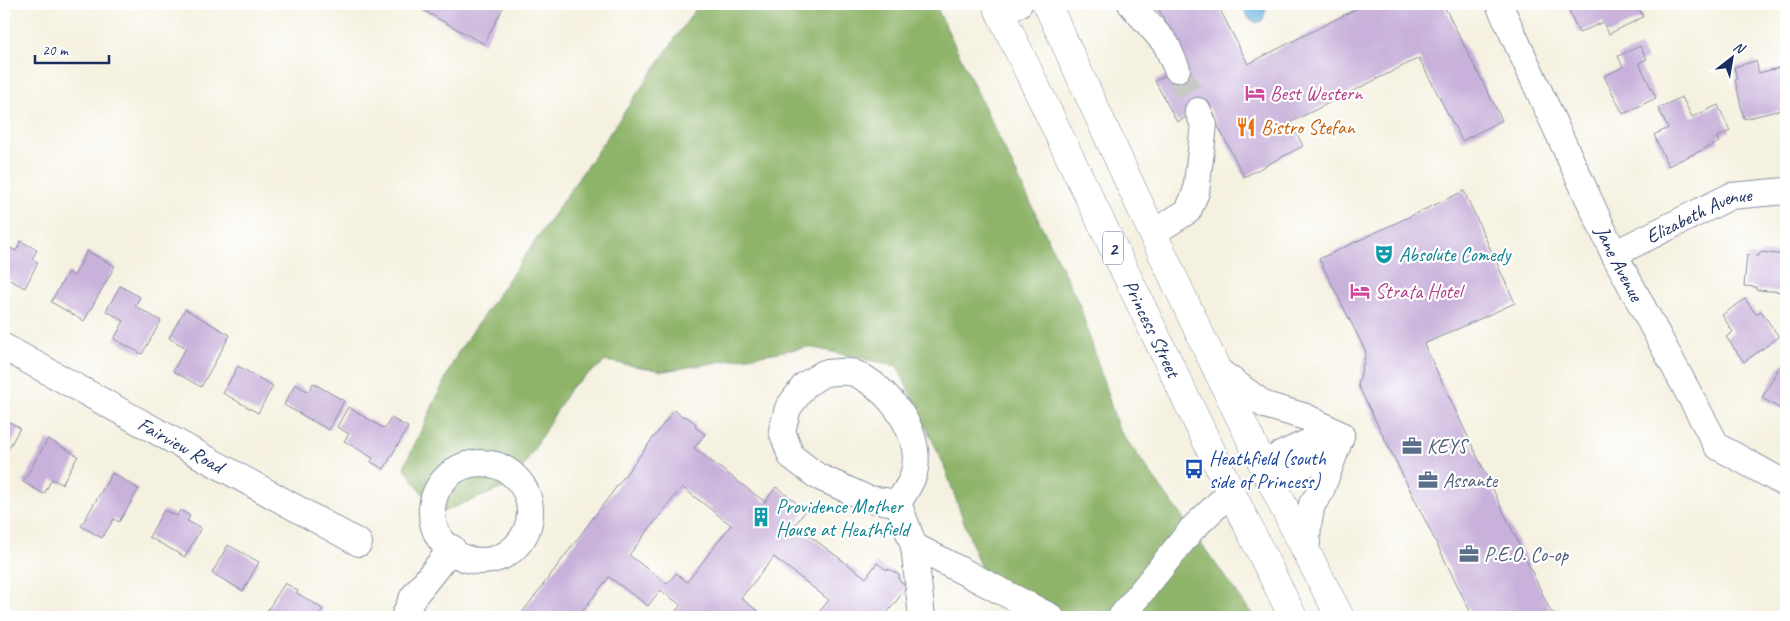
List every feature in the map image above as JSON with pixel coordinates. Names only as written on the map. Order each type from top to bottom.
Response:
[{"type":"main road","name":"Princess Street","points":[[1047,4],[1266,475],[1340,617]]},
{"type":"main road","name":"Princess Street","points":[[1005,6],[1231,492],[1293,617]]},
{"type":"main road","points":[[1231,492],[1266,475]]},
{"type":"street","points":[[1131,4],[1166,44],[1177,69]]},
{"type":"street","name":"Jane Avenue","points":[[1499,4],[1614,254],[1717,446],[1786,484]]},
{"type":"street","points":[[1153,234],[1188,211],[1196,192],[1204,125],[1198,111]]},
{"type":"street","name":"Elizabeth Avenue","points":[[1614,254],[1731,196],[1786,192]]},
{"type":"street","name":"Fairview Road","points":[[4,347],[359,543]]},
{"type":"street","points":[[1216,369],[1265,405],[1306,417],[1341,435]]},
{"type":"street","points":[[898,503],[868,499],[817,476],[791,456],[782,431],[788,408],[805,385],[824,374],[853,372],[882,390],[903,414],[916,447],[913,476],[898,503],[914,546],[924,617]]},
{"type":"street","points":[[1266,475],[1284,476],[1301,467],[1341,435]]},
{"type":"street","points":[[1306,553],[1312,504],[1320,493],[1341,435]]},
{"type":"street","points":[[1121,617],[1192,529],[1231,492]]},
{"type":"street","points":[[914,546],[1041,615]]},
{"type":"street","points":[[404,617],[413,597],[452,548]]},
{"type":"green space","points":[[699,4],[935,4],[1080,306],[1118,428],[1254,617],[1055,617],[983,575],[943,463],[897,366],[809,347],[664,371],[606,361],[571,387],[513,484],[437,514],[404,467],[457,354]]},
{"type":"water","points":[[1248,4],[1263,4],[1266,9],[1263,20],[1257,23],[1247,17],[1245,11]]},
{"type":"building","points":[[412,4],[505,4],[484,44]]},
{"type":"building","name":"Best Western","points":[[1156,4],[1217,4],[1248,64],[1366,4],[1443,4],[1502,120],[1462,141],[1419,58],[1291,122],[1303,146],[1244,177],[1208,106],[1177,122],[1155,81],[1187,64]]},
{"type":"building","points":[[1566,4],[1637,4],[1643,17],[1609,34],[1603,22],[1579,33]]},
{"type":"building","points":[[1640,46],[1647,59],[1639,63],[1656,98],[1623,114],[1604,76],[1623,67],[1618,56]]},
{"type":"building","points":[[1756,61],[1759,73],[1786,66],[1786,105],[1780,107],[1781,110],[1744,119],[1734,67]]},
{"type":"building","points":[[1682,97],[1692,117],[1718,105],[1730,131],[1717,137],[1719,142],[1668,166],[1654,135],[1668,128],[1658,108]]},
{"type":"building","points":[[1464,191],[1515,303],[1424,344],[1551,612],[1562,617],[1473,617],[1358,385],[1366,352],[1319,259]]},
{"type":"building","points":[[21,241],[37,250],[32,259],[38,262],[25,288],[4,277],[4,256],[8,247],[16,251]]},
{"type":"building","points":[[87,251],[115,266],[84,321],[51,302],[68,272],[74,276]]},
{"type":"building","points":[[1760,252],[1786,255],[1786,292],[1756,290],[1756,287],[1744,286],[1747,255],[1759,256]]},
{"type":"building","points":[[120,286],[140,297],[135,306],[161,321],[142,354],[114,339],[124,321],[106,311]]},
{"type":"building","points":[[1745,299],[1756,314],[1761,311],[1779,337],[1744,362],[1726,337],[1733,332],[1722,315]]},
{"type":"building","points":[[185,309],[230,335],[201,387],[173,371],[186,348],[169,338]]},
{"type":"building","points":[[1781,364],[1786,367],[1786,412],[1762,398]]},
{"type":"building","points":[[238,366],[273,386],[258,413],[223,393]]},
{"type":"building","points":[[313,383],[344,401],[329,430],[284,405],[295,384],[309,392]]},
{"type":"building","points":[[348,407],[385,429],[391,418],[408,427],[384,469],[371,462],[373,458],[344,441],[349,434],[337,427]]},
{"type":"building","name":"Providence Mother House at Heathfield","points":[[674,410],[695,423],[696,428],[705,434],[694,448],[765,502],[776,487],[806,510],[795,525],[866,578],[877,563],[899,575],[899,580],[907,587],[884,617],[815,617],[829,600],[774,557],[741,598],[765,617],[671,617],[681,605],[660,590],[648,606],[609,577],[578,617],[519,617]],"holes":[[[682,487],[731,525],[687,582],[676,573],[667,584],[629,555]]]},
{"type":"building","points":[[4,419],[20,428],[6,453],[4,452]]},
{"type":"building","points":[[48,439],[78,456],[62,484],[52,479],[44,494],[23,482]]},
{"type":"building","points":[[112,473],[139,489],[119,522],[114,519],[102,538],[81,526]]},
{"type":"building","points":[[164,510],[177,516],[180,510],[190,516],[187,521],[201,528],[185,557],[149,537]]},
{"type":"building","points":[[228,545],[259,562],[243,591],[212,573]]},
{"type":"building","points":[[285,583],[323,609],[318,617],[263,617]]},
{"type":"tunnel","points":[[1177,69],[1198,111]]},
{"type":"place","name":"Best Western","points":[[1255,93]]},
{"type":"place","name":"Bistro Stefan","points":[[1246,127]]},
{"type":"place","name":"Absolute Comedy","points":[[1384,254]]},
{"type":"place","name":"Strata Hotel","points":[[1360,291]]},
{"type":"place","name":"KEYS","points":[[1412,446]]},
{"type":"place","name":"Heathfield (south side of Princess)","points":[[1194,469]]},
{"type":"place","name":"Assante","points":[[1428,480]]},
{"type":"place","name":"Providence Mother House at Heathfield","points":[[761,517]]},
{"type":"place","name":"P.E.O. Co-op","points":[[1469,554]]}]
